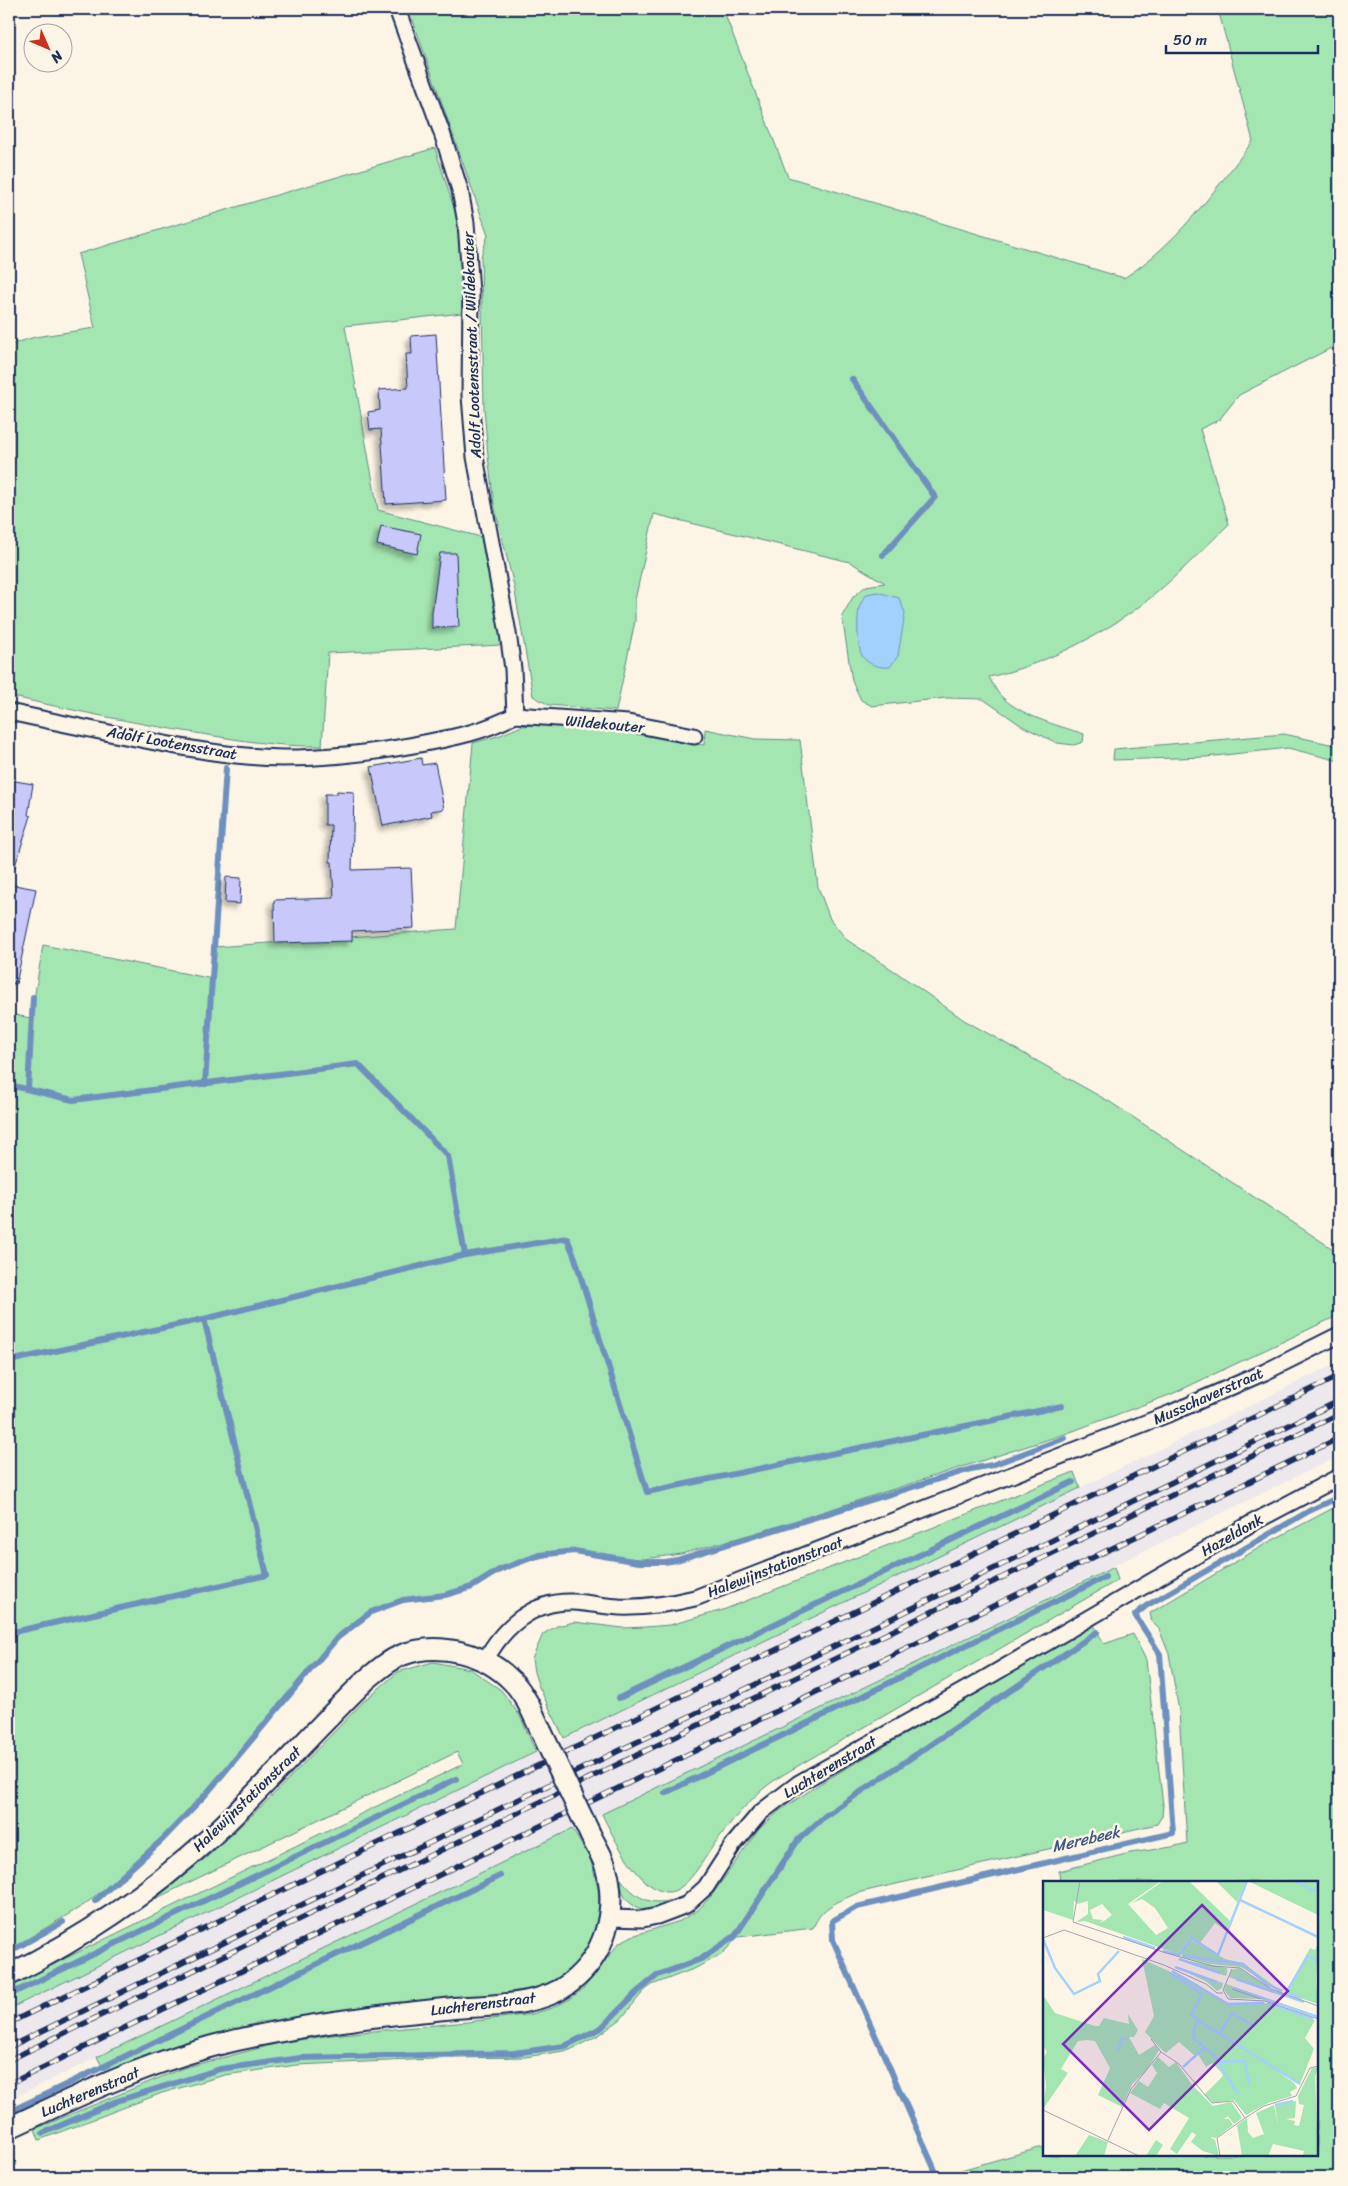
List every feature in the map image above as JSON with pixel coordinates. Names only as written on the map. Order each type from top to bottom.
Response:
[{"type":"street","name":"Adolf Lootensstraat / Wildekouter","points":[[397,9],[442,133],[460,190],[466,223],[471,292],[470,396],[475,457],[508,633],[513,669],[515,714]]},
{"type":"street","name":"Adolf Lootensstraat","points":[[9,712],[187,748],[281,758],[339,756],[455,738],[479,732],[515,714]]},
{"type":"street","name":"Wildekouter","points":[[515,714],[628,724],[694,736]]},
{"type":"street","name":"Musschaverstraat","points":[[1075,1451],[1171,1414],[1265,1372],[1339,1335]]},
{"type":"street","name":"Halewijnstationstraat","points":[[485,1660],[494,1643],[512,1624],[532,1611],[557,1603],[571,1602],[603,1606],[639,1607],[695,1598],[1075,1451]]},
{"type":"street","name":"Hazeldonk","points":[[1128,1596],[1252,1523],[1339,1477]]},
{"type":"street","name":"Luchterenstraat","points":[[9,2128],[122,2076],[235,2041],[298,2027],[351,2019],[521,2001],[547,1996],[559,1991],[579,1975],[601,1943],[610,1918],[643,1919],[657,1916],[686,1905],[697,1897],[746,1829],[760,1813],[784,1792],[1128,1596]]},
{"type":"street","name":"Halewijnstationstraat","points":[[9,1975],[94,1927],[177,1866],[212,1836],[350,1696],[384,1665],[401,1655],[437,1649],[457,1651],[485,1660],[512,1680],[532,1710],[606,1866],[611,1901],[610,1918]]},
{"type":"shaded area","points":[[1339,1362],[1339,1456],[9,2100],[9,2009]]},
{"type":"green space","points":[[409,9],[723,9],[788,177],[1124,278],[1178,233],[1253,141],[1218,9],[1339,9],[1339,344],[1239,395],[1219,420],[1200,429],[1229,524],[1182,570],[1132,612],[1099,633],[1045,659],[989,677],[1007,702],[1039,719],[1084,734],[1083,742],[1074,745],[1057,743],[1022,726],[983,699],[946,698],[872,706],[861,700],[852,681],[842,616],[853,597],[866,586],[885,583],[850,562],[654,514],[635,600],[635,621],[616,711],[549,705],[533,696],[514,586],[494,505],[488,456],[484,408],[481,256],[488,235]]},
{"type":"green space","points":[[435,148],[459,224],[462,313],[345,326],[378,510],[481,537],[503,645],[328,653],[322,746],[274,744],[227,738],[125,721],[9,696],[9,345],[35,337],[95,328],[78,254]]},
{"type":"green space","points":[[545,724],[614,730],[704,745],[705,729],[755,739],[800,740],[818,887],[830,919],[847,940],[964,1020],[1110,1102],[1339,1253],[1339,1315],[1172,1394],[1065,1434],[766,1530],[681,1554],[644,1559],[606,1557],[582,1552],[552,1555],[520,1563],[452,1596],[424,1595],[387,1603],[356,1620],[316,1659],[205,1799],[146,1855],[84,1905],[9,1950],[9,1014],[31,1018],[43,945],[213,979],[215,947],[456,929],[473,743],[498,736],[522,726]]},
{"type":"green space","points":[[1284,734],[1339,746],[1339,761],[1288,748],[1206,757],[1113,760],[1114,749]]},
{"type":"green space","points":[[1074,1472],[1080,1488],[564,1738],[539,1687],[532,1659],[543,1634],[557,1626],[574,1622],[623,1628],[670,1625],[723,1610]]},
{"type":"green space","points":[[1339,1505],[1339,2177],[952,2177],[950,2173],[1039,2148],[1043,2148],[1043,2156],[1318,2156],[1318,1881],[1060,1881],[1059,1871],[1130,1853],[1187,1843],[1179,1711],[1169,1654],[1159,1629],[1152,1622],[1150,1613],[1267,1543]]},
{"type":"green space","points":[[1114,1567],[1118,1580],[768,1785],[756,1795],[726,1829],[689,1880],[676,1890],[669,1892],[658,1890],[648,1884],[638,1874],[620,1848],[602,1814]]},
{"type":"green space","points":[[1094,1625],[1104,1644],[1133,1634],[1146,1660],[1163,1805],[1162,1816],[1157,1824],[857,1893],[830,1906],[821,1915],[813,1928],[738,1937],[722,1954],[696,1968],[652,1985],[644,1991],[621,2019],[599,2035],[570,2050],[525,2057],[297,2065],[225,2075],[162,2093],[39,2140],[35,2129],[183,2068],[279,2043],[331,2035],[532,2014],[552,2008],[570,1999],[584,1988],[619,1943],[632,1936],[680,1921],[698,1910],[712,1895],[759,1829],[779,1811],[821,1783]]},
{"type":"green space","points":[[433,1662],[470,1669],[501,1690],[520,1716],[536,1752],[9,2009],[9,1986],[463,1764],[457,1752],[155,1899],[207,1857],[269,1799],[364,1701],[398,1672]]},
{"type":"green space","points":[[572,1829],[590,1858],[598,1887],[599,1909],[594,1937],[577,1962],[556,1981],[530,1989],[442,2002],[260,2022],[106,2073],[97,2057]]},
{"type":"green space","points":[[621,1879],[635,1894],[651,1901],[668,1901],[687,1894],[673,1904],[647,1910],[631,1904],[622,1891]]},
{"type":"water","points":[[877,592],[899,598],[905,613],[898,656],[890,667],[871,664],[860,652],[858,613],[862,601],[867,594]]},
{"type":"building","points":[[436,334],[446,500],[386,504],[381,429],[370,430],[368,412],[380,410],[379,390],[408,388],[406,354],[412,354],[411,336]]},
{"type":"building","points":[[381,526],[421,534],[417,554],[377,545]]},
{"type":"building","points":[[440,553],[456,553],[459,627],[432,628],[432,613]]},
{"type":"building","points":[[421,758],[422,765],[435,763],[444,809],[431,811],[432,816],[383,826],[371,767]]},
{"type":"building","points":[[9,780],[33,784],[28,815],[31,816],[12,875],[9,875]]},
{"type":"building","points":[[337,791],[354,792],[352,870],[411,868],[414,928],[352,931],[352,941],[275,943],[274,900],[334,898],[332,862],[330,862],[331,825],[325,825],[325,794],[337,794]]},
{"type":"building","points":[[226,877],[241,878],[240,904],[225,903]]},
{"type":"building","points":[[9,884],[36,889],[16,984],[9,983]]},
{"type":"waterway","points":[[852,379],[935,497],[883,555]]},
{"type":"waterway","points":[[205,1084],[226,768]]},
{"type":"waterway","points":[[28,1089],[33,997]]},
{"type":"waterway","points":[[9,1085],[73,1100],[358,1064],[448,1156],[465,1255],[567,1238],[575,1258],[647,1492],[1062,1406]]},
{"type":"waterway","points":[[9,1361],[204,1319],[465,1255]]},
{"type":"waterway","points":[[9,1633],[267,1575],[204,1319]]},
{"type":"waterway","points":[[95,1901],[163,1839],[207,1793],[337,1638],[371,1612],[403,1600],[445,1595],[472,1587],[499,1570],[539,1555],[574,1551],[639,1562],[677,1560],[971,1469],[992,1465],[1065,1438]]},
{"type":"waterway","points":[[619,1698],[1073,1482]]},
{"type":"waterway","name":"Merebeek","points":[[938,2177],[833,1940],[832,1921],[857,1907],[1173,1833],[1160,1654],[1135,1615],[1146,1606],[1309,1511],[1339,1497]]},
{"type":"waterway","points":[[665,1793],[1105,1577]]},
{"type":"waterway","points":[[43,2133],[117,2101],[220,2069],[301,2058],[514,2053],[565,2046],[601,2028],[637,1992],[658,1975],[701,1959],[735,1936],[798,1840],[825,1816],[1097,1632]]},
{"type":"waterway","points":[[9,1995],[456,1779]]},
{"type":"waterway","points":[[9,2112],[500,1876]]},
{"type":"waterway","points":[[9,1952],[63,1922]]},
{"type":"railway","points":[[9,2023],[1339,1376]]},
{"type":"railway","points":[[9,2047],[1339,1401]]},
{"type":"railway","points":[[9,2060],[1339,1414]]},
{"type":"railway","points":[[9,2084],[1339,1438]]}]
